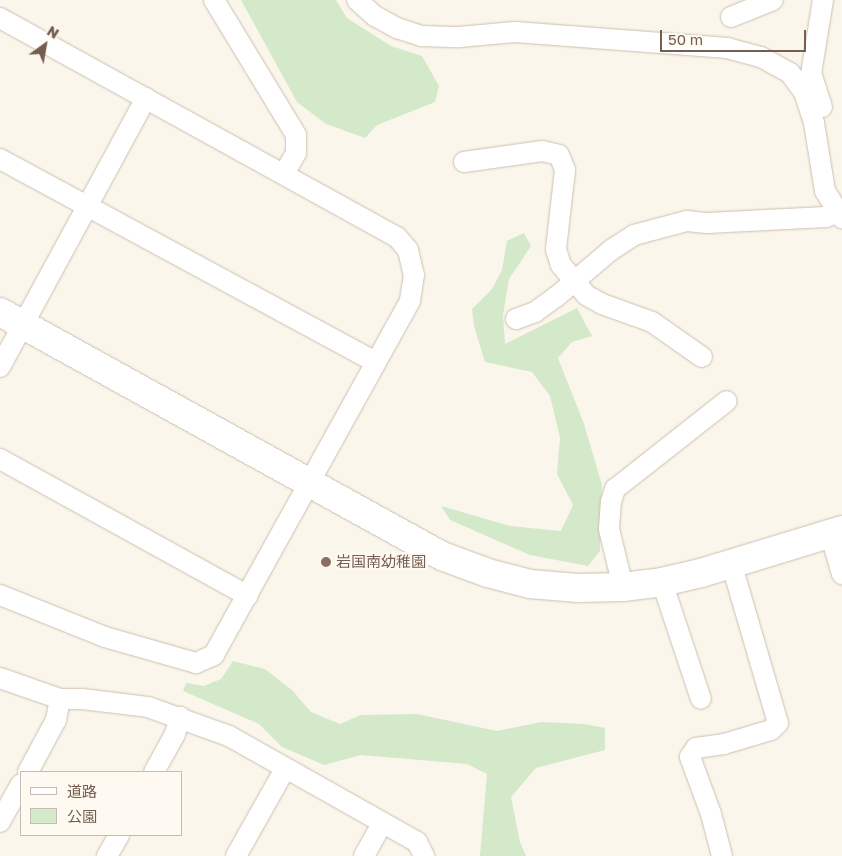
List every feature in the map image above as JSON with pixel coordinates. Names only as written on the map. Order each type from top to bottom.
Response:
[{"type":"street","points":[[214,0],[296,135],[296,153],[284,174]]},
{"type":"street","points":[[357,0],[375,16],[397,28],[421,36],[459,37],[515,32],[727,48],[761,57],[790,73],[804,92],[814,123],[825,191],[840,215],[707,223],[687,221],[634,235],[611,250],[574,282],[534,312],[516,319]]},
{"type":"street","points":[[731,17],[773,0]]},
{"type":"street","points":[[821,171],[830,154],[828,124],[811,74],[823,0]]},
{"type":"street","points":[[0,18],[397,237],[408,250],[414,275],[410,301],[214,655],[196,662],[106,637],[0,595]]},
{"type":"street","points":[[0,367],[11,318],[87,206],[146,98]]},
{"type":"street","points":[[464,162],[542,151],[559,154],[566,170],[556,249],[561,265],[586,295],[652,322],[702,357]]},
{"type":"street","points":[[0,159],[375,362]]},
{"type":"street","points":[[11,318],[442,556],[488,574],[530,584],[578,588],[623,587],[662,582],[836,531],[842,574]]},
{"type":"street","points":[[623,587],[610,529],[611,502],[614,489],[727,402]]},
{"type":"street","points":[[0,459],[248,596]]},
{"type":"street","points":[[722,856],[711,814],[690,757],[696,748],[724,744],[771,730],[778,723],[731,562]]},
{"type":"street","points":[[662,582],[701,699]]},
{"type":"street","points":[[0,678],[60,699],[82,699],[148,707],[229,736],[284,769],[417,842],[424,856]]},
{"type":"street","points":[[29,771],[56,720],[60,699]]},
{"type":"street","points":[[155,771],[175,734],[180,717]]},
{"type":"street","points":[[236,856],[284,769]]},
{"type":"street","points":[[0,822],[20,786]]},
{"type":"street","points":[[364,856],[382,823]]},
{"type":"street","points":[[107,856],[118,836]]},
{"type":"green space","points":[[241,0],[336,0],[347,18],[391,46],[422,56],[439,86],[435,102],[377,125],[365,138],[326,124],[297,102]]},
{"type":"green space","points":[[524,233],[531,246],[509,279],[503,315],[505,344],[577,308],[592,336],[572,342],[558,358],[584,424],[602,485],[600,551],[588,566],[530,555],[450,520],[441,506],[510,526],[561,531],[573,505],[557,474],[560,438],[550,396],[532,372],[485,362],[474,326],[472,309],[492,289],[502,270],[507,241]]},
{"type":"green space","points":[[233,661],[265,669],[292,690],[311,712],[340,724],[361,715],[417,714],[497,731],[541,722],[584,724],[605,728],[605,750],[536,768],[511,797],[520,842],[526,856],[480,856],[487,774],[467,764],[361,755],[324,765],[282,747],[259,724],[183,691],[186,683],[204,686],[221,679]]},
{"type":"place","name":"岩国南幼稚園","points":[[326,562]]}]
